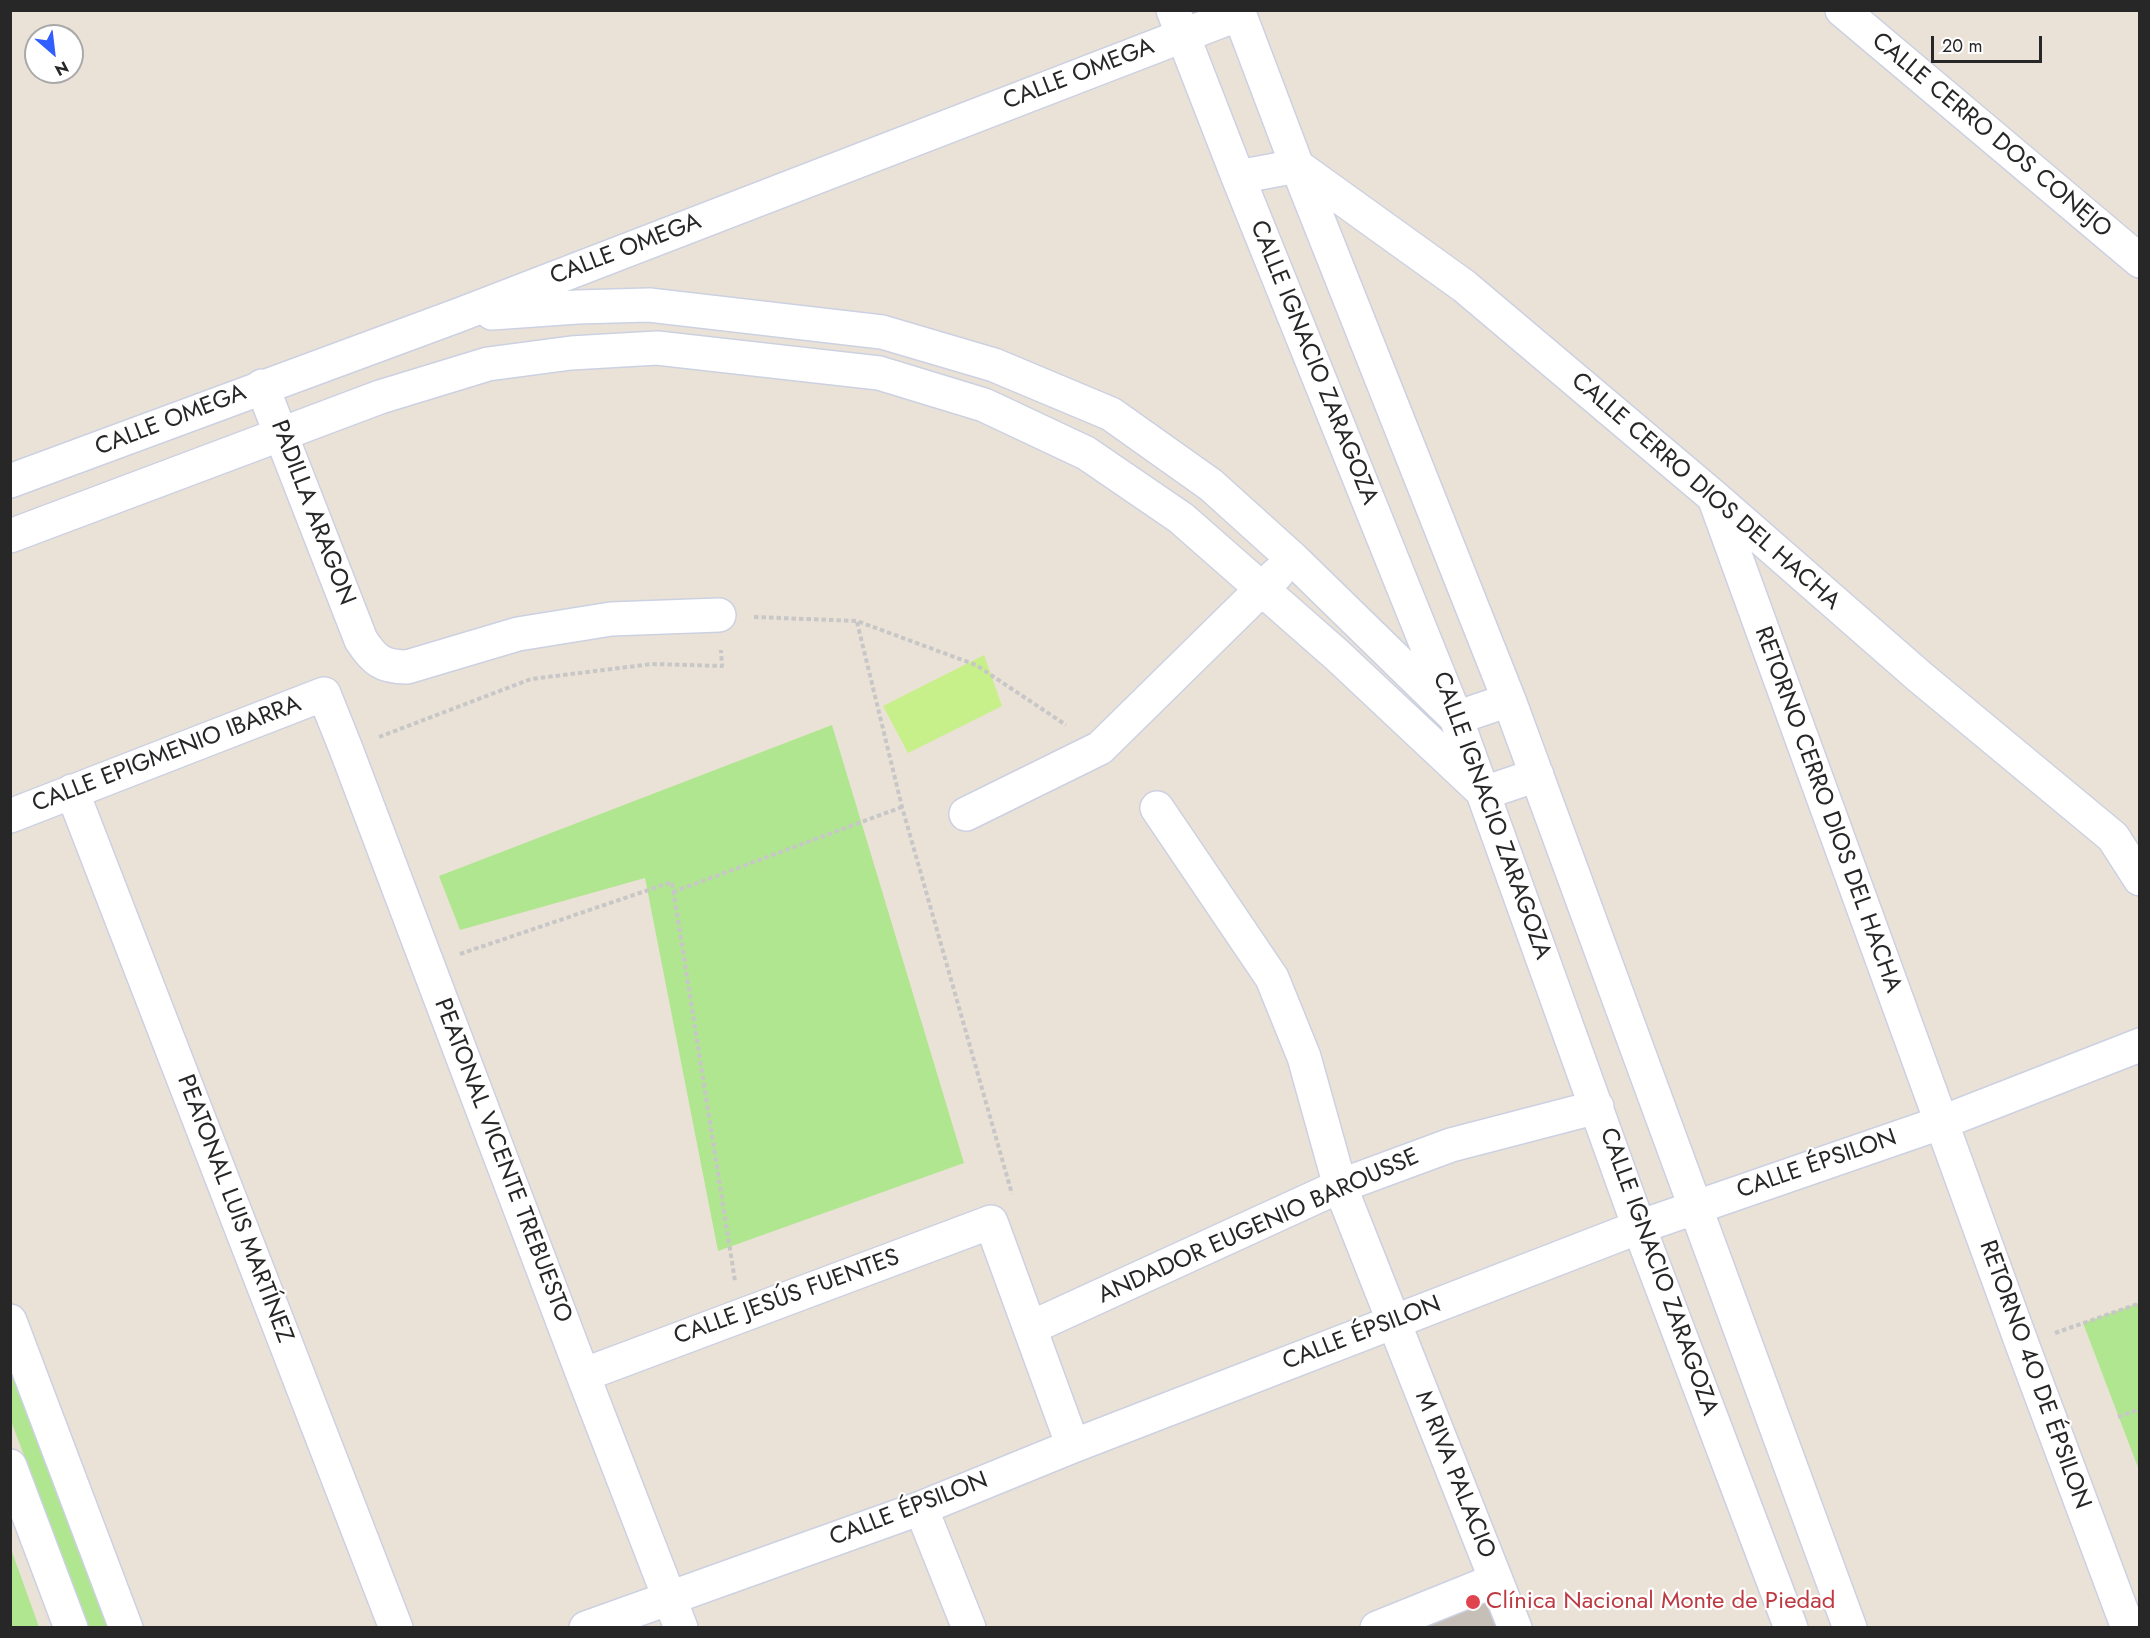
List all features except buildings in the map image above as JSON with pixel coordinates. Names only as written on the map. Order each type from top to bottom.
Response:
[{"type":"street","name":"CALLE CERRO DOS CONEJO","points":[[1842,10],[2139,261]]},
{"type":"street","name":"CALLE OMEGA","points":[[10,481],[459,315],[1178,23],[1239,12]]},
{"type":"street","points":[[1239,12],[1297,166],[1509,700],[1850,1628]]},
{"type":"street","name":"CALLE IGNACIO ZARAGOZA","points":[[1178,23],[1456,718],[1639,1227],[1791,1628]]},
{"type":"street","points":[[1238,177],[1297,166]]},
{"type":"street","name":"CALLE CERRO DIOS DEL HACHA","points":[[1297,166],[1464,286],[1714,497],[1911,669],[2113,837],[2139,879]]},
{"type":"street","points":[[459,315],[649,305],[882,332],[994,365],[1112,414],[1211,485],[1293,558],[1456,718],[1509,700]]},
{"type":"street","points":[[10,536],[433,379],[488,364],[571,353],[657,348],[879,373],[984,405],[1086,453],[1181,518],[1337,655],[1484,793],[1536,775]]},
{"type":"street","name":"PADILLA ARAGON","points":[[262,386],[361,640],[372,657],[390,667],[408,667],[529,633],[611,620],[719,615]]},
{"type":"street","name":"RETORNO CERRO DIOS DEL HACHA","points":[[1714,497],[1941,1123]]},
{"type":"street","points":[[966,814],[1100,748],[1293,558]]},
{"type":"street","name":"PEATONAL VICENTE TREBUESTO","points":[[324,694],[681,1628]]},
{"type":"street","name":"CALLE EPIGMENIO IBARRA","points":[[10,816],[324,694]]},
{"type":"street","name":"PEATONAL LUIS MARTÍNEZ","points":[[72,791],[396,1628]]},
{"type":"street","name":"M RIVA PALACIO","points":[[1157,808],[1272,978],[1304,1057],[1340,1186],[1515,1628]]},
{"type":"street","name":"CALLE ÉPSILON","points":[[586,1628],[921,1508],[1073,1446],[1639,1227],[1941,1123],[2139,1045]]},
{"type":"street","name":"ANDADOR EUGENIO BAROUSSE","points":[[1030,1328],[1340,1186],[1451,1145],[1597,1107]]},
{"type":"street","name":"RETORNO 4O DE ÉPSILON","points":[[1941,1123],[2128,1628]]},
{"type":"street","points":[[991,1222],[1073,1446]]},
{"type":"street","name":"CALLE JESÚS FUENTES","points":[[583,1375],[991,1222]]},
{"type":"street","points":[[10,1321],[126,1628]]},
{"type":"street","points":[[10,1466],[71,1628]]},
{"type":"street","points":[[921,1508],[969,1628]]},
{"type":"street","points":[[1377,1628],[1496,1580]]},
{"type":"path","points":[[346,749],[531,679],[652,664],[722,666],[719,615],[857,621],[976,665],[1100,748]]},
{"type":"path","points":[[857,621],[902,807],[1017,1214],[991,1222]]},
{"type":"path","points":[[673,892],[902,807]]},
{"type":"path","points":[[428,965],[672,882],[741,1315]]},
{"type":"path","points":[[2022,1344],[2139,1303]]},
{"type":"path","points":[[2118,1417],[2139,1409]]},
{"type":"green space","points":[[984,655],[1002,706],[908,753],[883,706]]},
{"type":"green space","points":[[832,725],[964,1163],[718,1251],[645,878],[460,930],[439,876]]},
{"type":"green space","points":[[2140,1303],[2139,1470],[2083,1323]]},
{"type":"green space","points":[[10,1360],[111,1627],[89,1627],[11,1421]]},
{"type":"green space","points":[[11,1549],[39,1627],[11,1627]]},
{"type":"place","name":"Clínica Nacional Monte de Piedad","points":[[1473,1602]]}]
